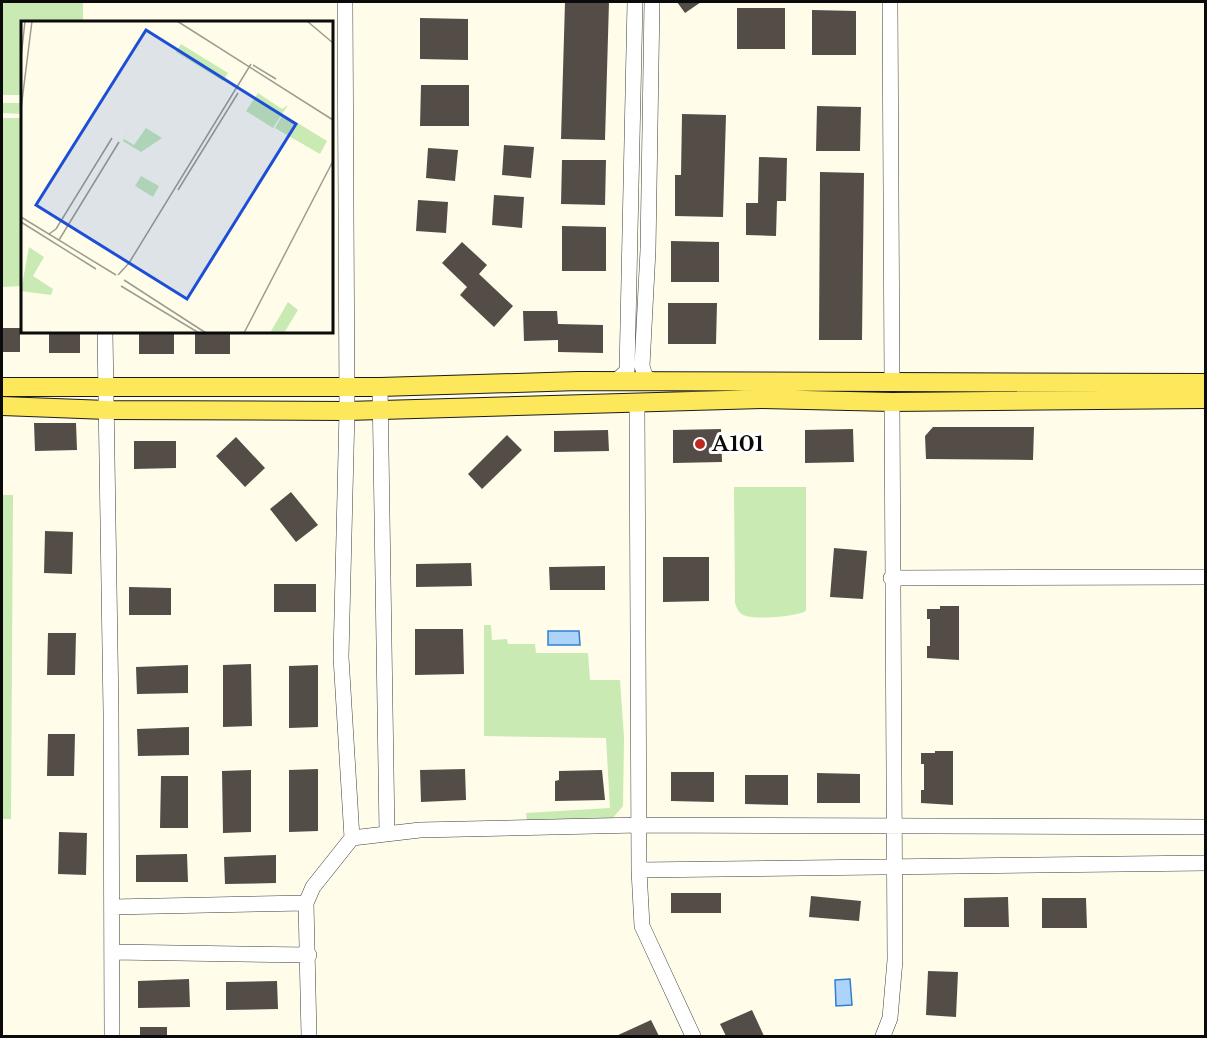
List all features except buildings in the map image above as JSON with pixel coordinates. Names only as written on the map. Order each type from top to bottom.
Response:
[{"type":"main road","points":[[2,387],[380,387],[616,381],[1206,383]]},
{"type":"main road","points":[[2,406],[106,410],[347,411],[762,399],[892,402],[1206,399]]},
{"type":"street","points":[[309,1036],[309,955],[306,903],[313,887],[352,838],[341,657],[347,411],[345,2]]},
{"type":"street","points":[[616,381],[627,371],[635,2]]},
{"type":"street","points":[[652,2],[648,250],[642,366],[645,376],[653,381]]},
{"type":"street","points":[[890,2],[892,382]]},
{"type":"street","points":[[105,333],[112,1036]]},
{"type":"street","points":[[380,387],[387,834]]},
{"type":"street","points":[[883,1036],[890,1018],[895,960],[891,578],[892,402]]},
{"type":"street","points":[[637,403],[639,870],[642,926],[693,1036]]},
{"type":"street","points":[[891,578],[1206,577]]},
{"type":"street","points":[[352,838],[420,830],[639,825],[1206,827]]},
{"type":"street","points":[[639,870],[1206,863]]},
{"type":"street","points":[[112,907],[306,903]]},
{"type":"street","points":[[112,952],[309,955]]},
{"type":"green space","points":[[2,2],[83,2],[83,21],[21,21],[21,95],[2,95]]},
{"type":"green space","points":[[2,103],[21,103],[21,114],[2,113]]},
{"type":"green space","points":[[2,118],[21,118],[21,286],[2,287]]},
{"type":"green space","points":[[734,487],[806,487],[806,611],[765,618],[749,617],[738,610],[735,603]]},
{"type":"green space","points":[[2,495],[13,495],[11,819],[2,819]]},
{"type":"green space","points":[[484,625],[491,625],[492,640],[507,639],[508,644],[535,644],[536,653],[588,653],[590,680],[620,680],[624,737],[623,806],[612,819],[527,822],[526,813],[610,808],[606,738],[484,736]]},
{"type":"water","points":[[548,631],[579,631],[580,645],[548,645]]},
{"type":"water","points":[[850,979],[852,1005],[836,1006],[835,980]]},
{"type":"place","name":"A101","points":[[700,444]]}]
